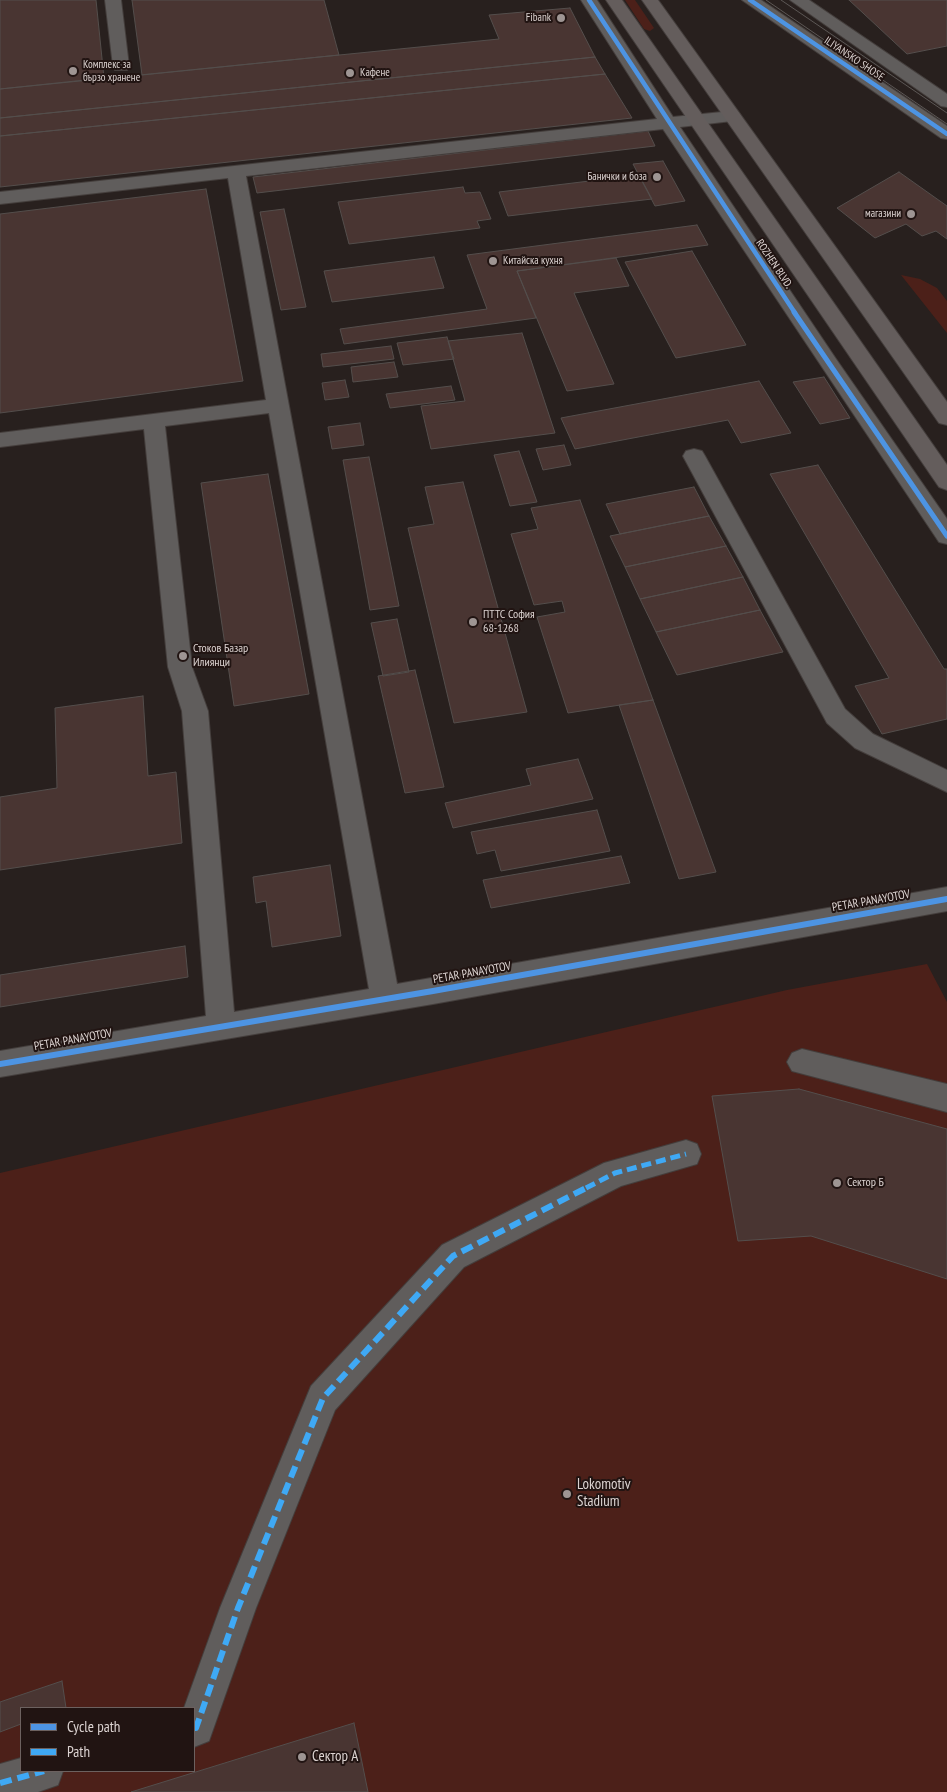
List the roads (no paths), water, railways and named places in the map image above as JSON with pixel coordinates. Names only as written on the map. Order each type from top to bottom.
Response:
[{"type":"main road","name":"ROZHEN BLVD.","points":[[614,0],[947,482]]},
{"type":"main road","points":[[650,0],[947,418]]},
{"type":"street","points":[[113,0],[121,66]]},
{"type":"street","name":"ROZHEN BLVD.","points":[[589,0],[668,124],[947,536]]},
{"type":"street","name":"ILIYANSKO SHOSE","points":[[750,0],[947,134]]},
{"type":"street","name":"ILIYANSKO SHOSE","points":[[798,0],[947,102]]},
{"type":"street","points":[[0,198],[732,116]]},
{"type":"street","points":[[236,172],[385,999]]},
{"type":"street","points":[[0,440],[278,406]]},
{"type":"street","points":[[154,420],[180,668],[196,711],[221,1027]]},
{"type":"street","points":[[694,456],[836,716],[864,741],[947,782]]},
{"type":"street","name":"PETAR PANAYOTOV","points":[[0,1064],[385,999],[947,899]]},
{"type":"street","points":[[802,1062],[947,1098]]},
{"type":"street","points":[[195,1728],[238,1608],[323,1398],[453,1256],[615,1173],[686,1154]]},
{"type":"street","points":[[0,1783],[40,1772]]},
{"type":"tram line","points":[[766,0],[947,124]]},
{"type":"tram line","points":[[781,0],[947,113]]},
{"type":"place","name":"Fibank","points":[[561,18]]},
{"type":"place","name":"Комплекс за бързо хранене","points":[[73,71]]},
{"type":"place","name":"Кафене","points":[[350,73]]},
{"type":"place","name":"Банички и боза","points":[[657,177]]},
{"type":"place","name":"магазини","points":[[911,214]]},
{"type":"place","name":"Китайска кухня","points":[[493,261]]},
{"type":"place","name":"ПТТС София 68-1268","points":[[473,622]]},
{"type":"place","name":"Стоков Базар Илиянци","points":[[183,656]]},
{"type":"place","name":"Сектор Б","points":[[837,1183]]},
{"type":"place","name":"Lokomotiv Stadium","points":[[567,1494]]},
{"type":"place","name":"Сектор А","points":[[302,1757]]}]
